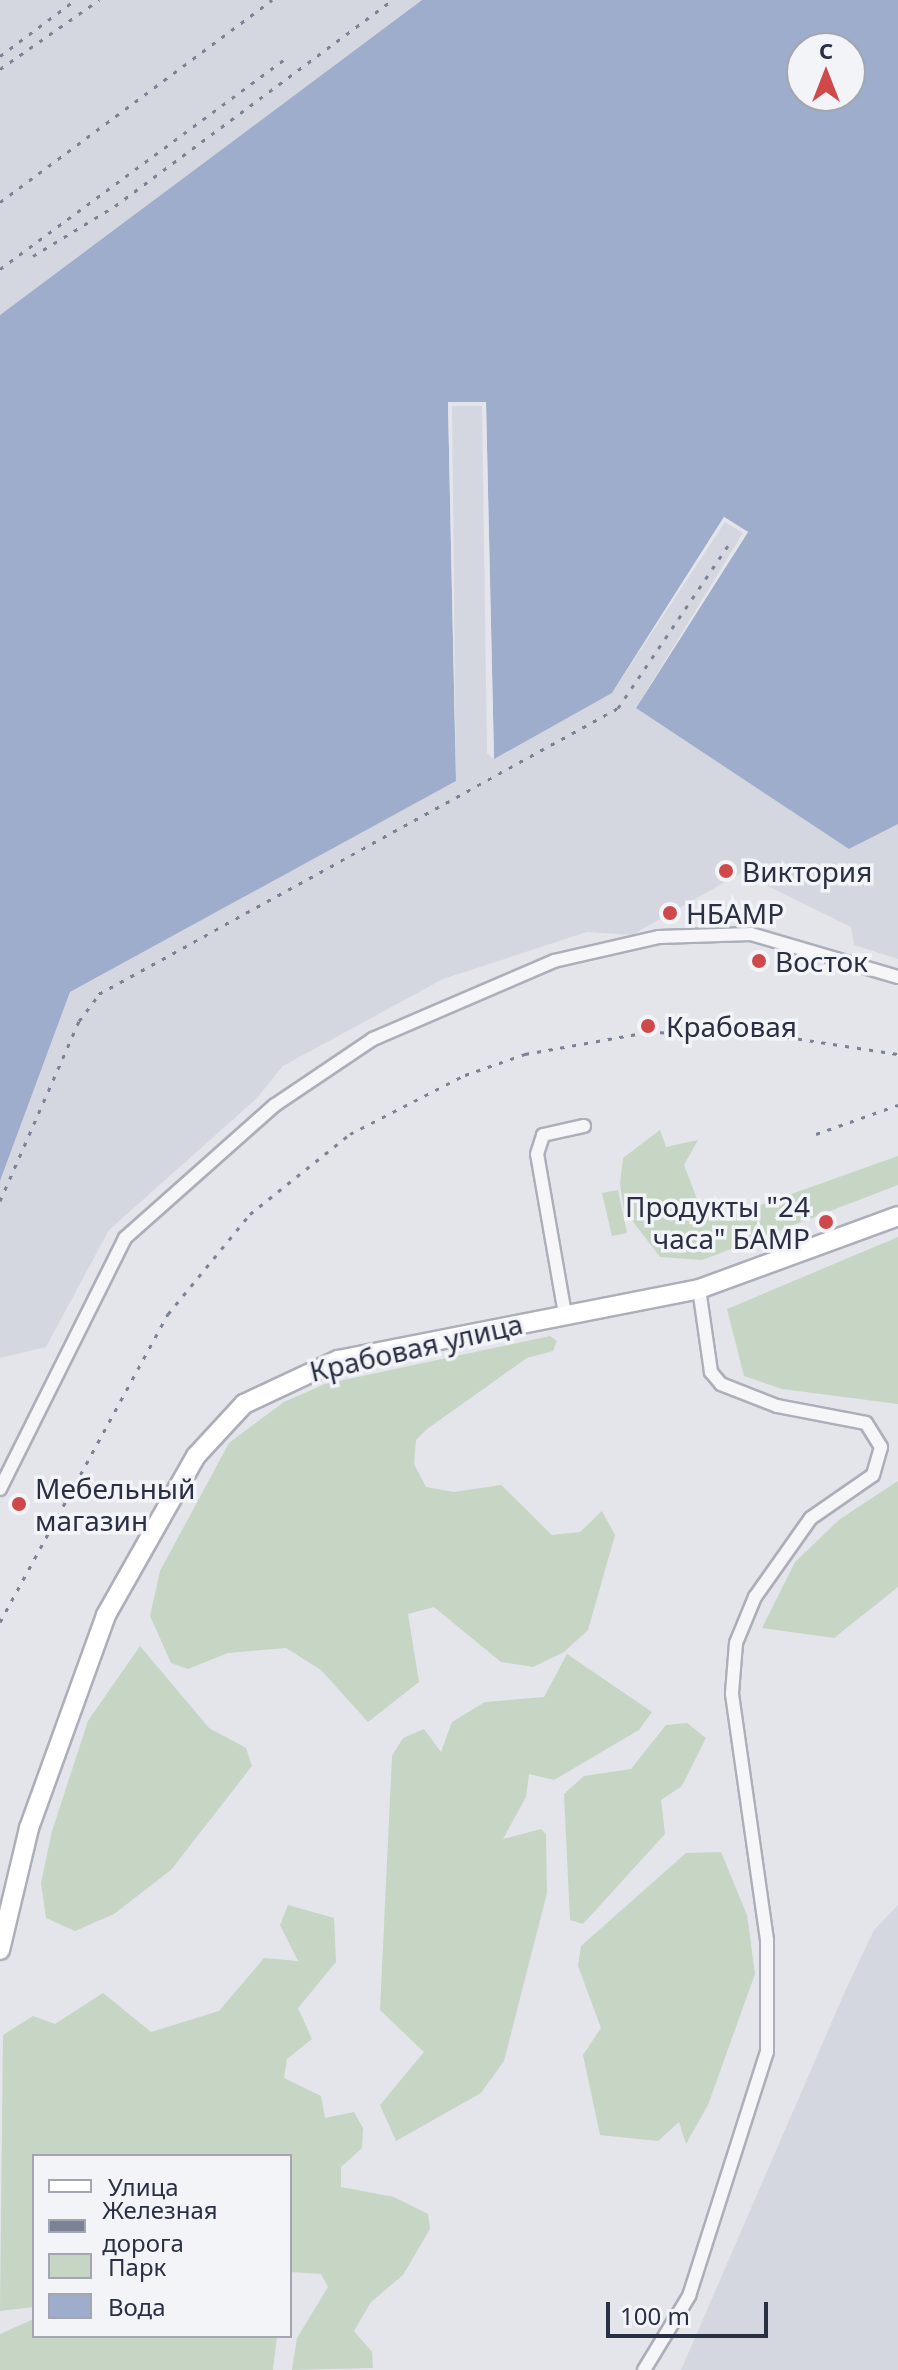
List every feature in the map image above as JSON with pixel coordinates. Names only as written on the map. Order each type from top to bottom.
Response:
[{"type":"main road","name":"Крабовая улица","points":[[0,1950],[29,1828],[85,1663],[144,1540],[220,1426],[302,1371],[565,1314],[699,1289],[898,1216]]},
{"type":"street","points":[[0,1489],[125,1238],[275,1105],[373,1039],[554,961],[659,937],[751,934],[898,977]]},
{"type":"street","points":[[565,1314],[537,1154],[543,1135],[584,1126]]},
{"type":"street","points":[[644,2370],[689,2296],[767,2052],[767,1940],[732,1693],[736,1643],[755,1597],[811,1518],[873,1475],[881,1447],[866,1423],[777,1406],[721,1384],[711,1372],[699,1289]]},
{"type":"shaded area","points":[[0,0],[422,0],[0,315]]},
{"type":"shaded area","points":[[448,402],[486,402],[612,693],[724,517],[748,532],[849,849],[898,824],[898,959],[854,945],[851,927],[741,873],[632,935],[587,932],[443,979],[283,1066],[257,1098],[109,1230],[46,1347],[0,1358],[0,1181],[70,992],[456,781]]},
{"type":"shaded area","points":[[898,1905],[898,2370],[681,2370],[846,1989],[874,1930]]},
{"type":"green space","points":[[660,1130],[666,1147],[698,1140],[684,1165],[702,1212],[721,1219],[898,1156],[898,1185],[702,1260],[660,1257],[624,1210],[620,1184],[623,1158]]},
{"type":"green space","points":[[618,1190],[627,1233],[612,1236],[602,1193]]},
{"type":"green space","points":[[898,1237],[898,1404],[782,1389],[744,1376],[727,1309]]},
{"type":"green space","points":[[550,1336],[557,1341],[553,1351],[527,1358],[427,1429],[416,1440],[414,1464],[426,1487],[454,1492],[501,1485],[552,1535],[580,1532],[602,1511],[615,1535],[588,1630],[564,1652],[533,1667],[501,1662],[434,1607],[408,1614],[419,1682],[368,1722],[321,1670],[286,1648],[228,1653],[188,1669],[171,1663],[150,1616],[160,1571],[229,1443],[284,1402],[325,1384]]},
{"type":"green space","points":[[898,1481],[898,1587],[834,1638],[762,1628],[795,1562],[840,1519]]},
{"type":"green space","points":[[140,1646],[209,1728],[246,1748],[252,1766],[171,1870],[114,1914],[75,1931],[46,1918],[41,1883],[52,1831],[88,1721]]},
{"type":"green space","points":[[567,1654],[652,1712],[639,1730],[554,1780],[529,1774],[526,1797],[503,1839],[541,1829],[546,1834],[547,1893],[504,2061],[481,2093],[396,2141],[380,2105],[424,2052],[380,2010],[392,1756],[403,1738],[424,1729],[441,1752],[452,1722],[485,1702],[544,1697]]},
{"type":"green space","points":[[687,1723],[706,1738],[682,1786],[661,1800],[665,1834],[583,1924],[570,1920],[564,1794],[584,1776],[631,1769],[666,1725]]},
{"type":"green space","points":[[721,1852],[747,1915],[755,1974],[708,2105],[686,2144],[679,2122],[658,2141],[600,2135],[583,2055],[601,2028],[578,1966],[581,1946],[686,1853]]},
{"type":"green space","points":[[288,1905],[334,1918],[336,1962],[298,2008],[312,2039],[287,2059],[284,2078],[321,2096],[325,2118],[354,2112],[363,2128],[362,2148],[341,2167],[341,2187],[394,2197],[428,2214],[430,2229],[403,2275],[371,2302],[354,2331],[372,2352],[373,2368],[292,2370],[297,2338],[328,2287],[321,2274],[292,2272],[292,2154],[32,2154],[32,2307],[0,2311],[3,2035],[33,2016],[55,2024],[103,1993],[151,2032],[219,2011],[264,1958],[298,1961],[280,1925]]},
{"type":"green space","points":[[32,2320],[32,2338],[277,2338],[273,2370],[0,2370],[0,2334]]},
{"type":"water","points":[[422,0],[898,0],[898,824],[849,849],[636,708],[748,532],[724,517],[612,693],[494,759],[486,403],[448,402],[456,781],[70,992],[0,1181],[0,315]]},
{"type":"pier","points":[[448,402],[486,402],[494,759],[487,753],[482,406],[452,406],[456,781]]},
{"type":"pier","points":[[724,517],[748,532],[636,708],[743,533],[725,522],[612,693]]},
{"type":"railway","points":[[0,56],[75,0]]},
{"type":"railway","points":[[0,69],[99,0]]},
{"type":"railway","points":[[0,202],[272,0]]},
{"type":"railway","points":[[33,256],[115,206],[392,0]]},
{"type":"railway","points":[[0,269],[285,59]]},
{"type":"railway","points":[[0,1201],[79,1021],[99,994],[618,708],[729,544]]},
{"type":"railway","points":[[0,1622],[168,1314],[250,1214],[350,1134],[465,1075],[525,1054],[648,1032],[774,1035],[898,1054]]},
{"type":"railway","points":[[816,1134],[898,1105]]},
{"type":"place","name":"Виктория","points":[[726,871]]},
{"type":"place","name":"НБАМР","points":[[670,913]]},
{"type":"place","name":"Восток","points":[[759,961]]},
{"type":"place","name":"Крабовая","points":[[648,1026]]},
{"type":"place","name":"Продукты \"24 часа\" БАМР","points":[[826,1222]]},
{"type":"place","name":"Мебельный магазин","points":[[19,1504]]}]
